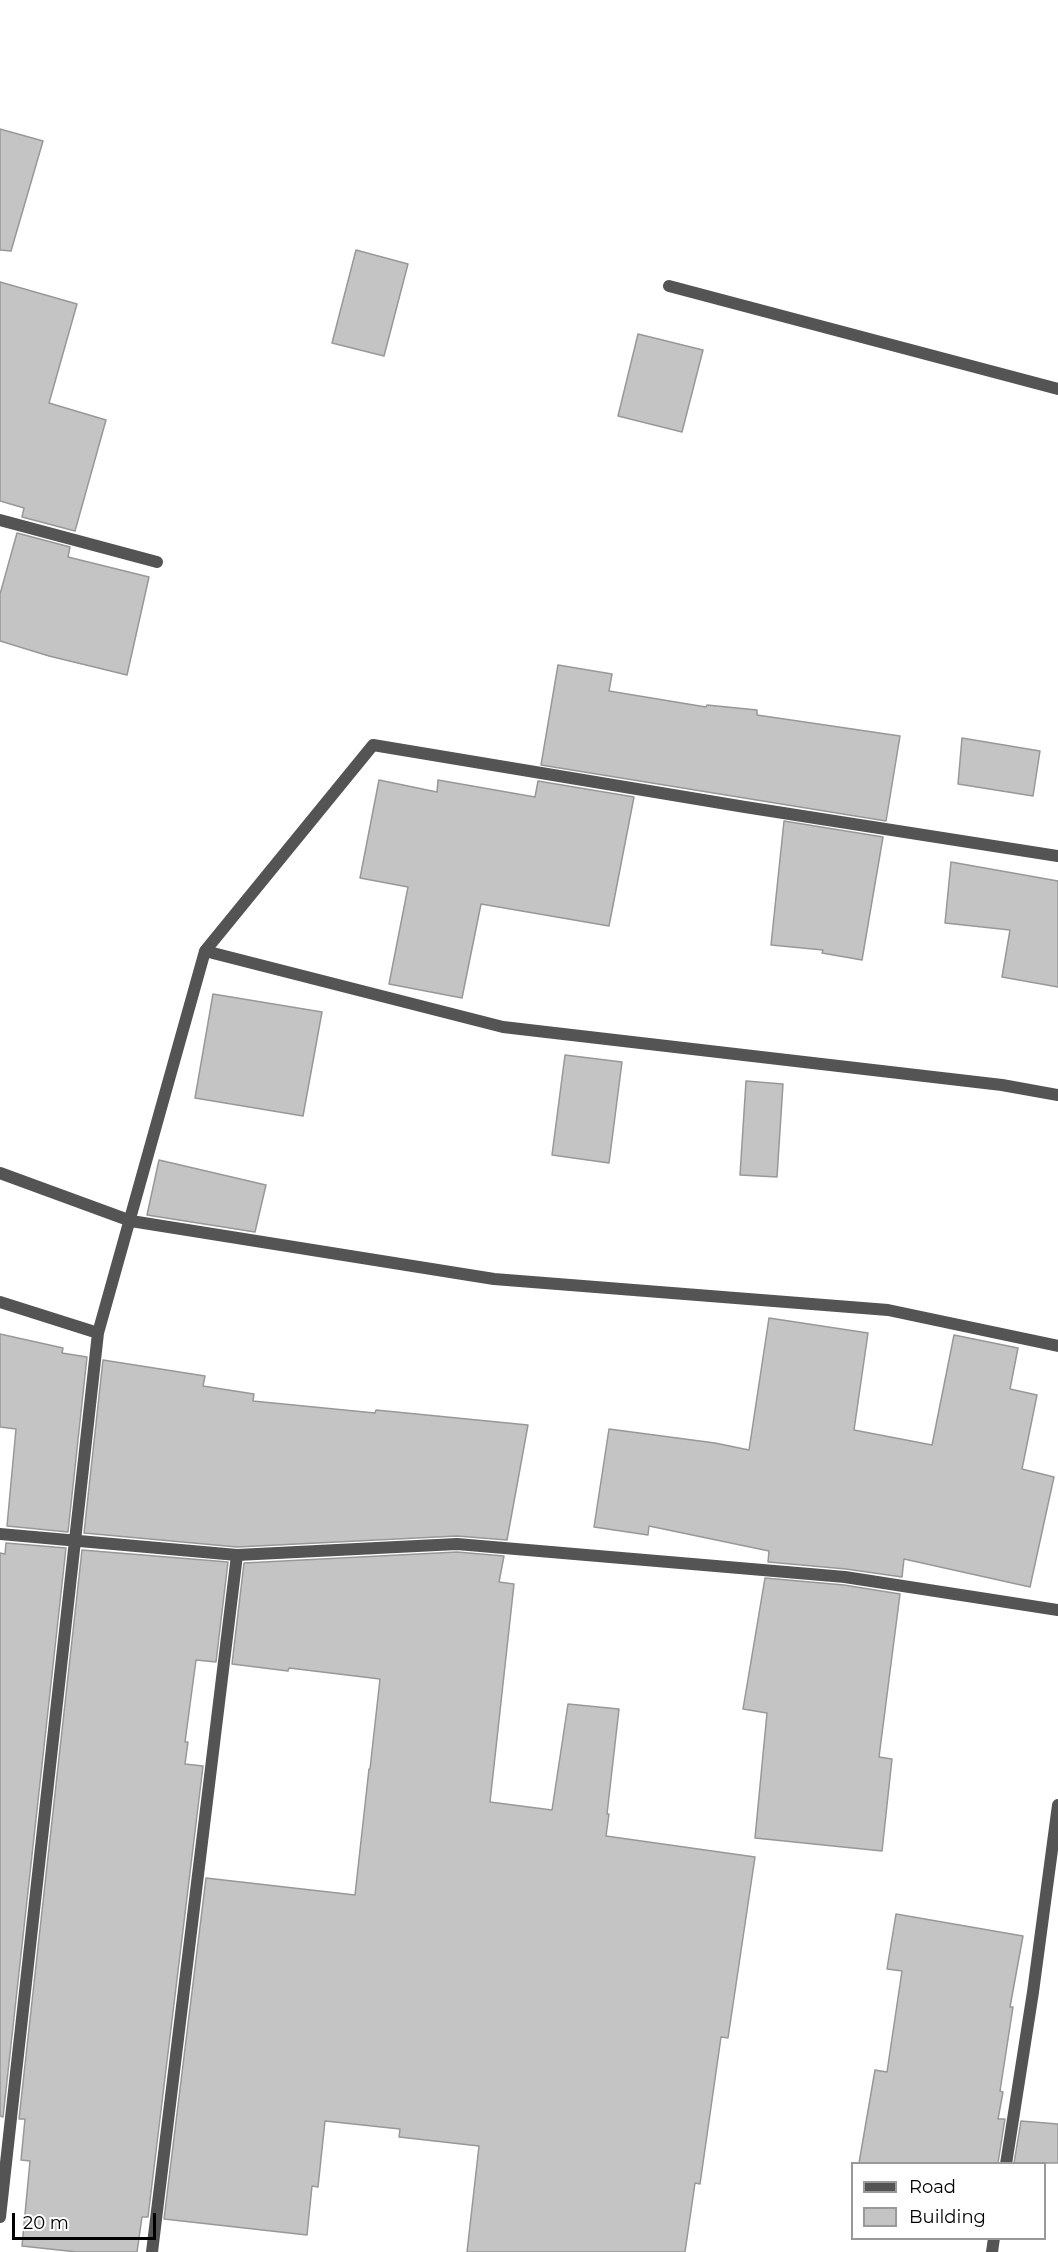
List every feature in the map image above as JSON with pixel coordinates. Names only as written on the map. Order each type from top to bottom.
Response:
[{"type":"street","points":[[669,286],[1058,389]]},
{"type":"street","points":[[0,520],[157,562]]},
{"type":"street","points":[[0,2217],[98,1333],[205,951],[373,745],[1058,856]]},
{"type":"street","points":[[205,951],[503,1027],[1002,1085],[1058,1095]]},
{"type":"street","points":[[0,1173],[131,1221],[494,1279],[888,1310],[1058,1347]]},
{"type":"street","points":[[0,1302],[98,1333]]},
{"type":"street","points":[[0,1534],[237,1555],[457,1544],[845,1577],[1058,1611]]},
{"type":"street","points":[[152,2252],[237,1555]]},
{"type":"street","points":[[1006,2162],[1033,1992],[1058,1805]]},
{"type":"building","points":[[0,129],[43,141],[11,251],[0,250]]},
{"type":"building","points":[[356,250],[408,264],[384,356],[332,343]]},
{"type":"building","points":[[0,282],[77,304],[49,403],[106,420],[75,531],[22,517],[24,508],[0,501]]},
{"type":"building","points":[[638,334],[703,350],[682,432],[618,416]]},
{"type":"building","points":[[17,533],[70,547],[68,557],[149,577],[127,675],[49,656],[0,641],[0,594]]},
{"type":"building","points":[[558,665],[612,674],[609,691],[706,707],[707,705],[757,710],[757,715],[900,736],[886,821],[541,765]]},
{"type":"building","points":[[962,738],[1040,751],[1033,796],[958,784]]},
{"type":"building","points":[[379,780],[437,792],[438,780],[535,797],[538,781],[634,797],[609,926],[481,904],[462,998],[389,984],[408,887],[360,878]]},
{"type":"building","points":[[784,821],[883,837],[862,960],[822,953],[823,950],[771,945]]},
{"type":"building","points":[[951,862],[1058,881],[1058,987],[1002,977],[1010,930],[945,923]]},
{"type":"building","points":[[213,994],[322,1012],[303,1116],[195,1098]]},
{"type":"building","points":[[565,1055],[622,1062],[609,1163],[552,1155]]},
{"type":"building","points":[[746,1081],[783,1084],[777,1177],[740,1175]]},
{"type":"building","points":[[159,1160],[266,1185],[255,1232],[147,1215]]},
{"type":"building","points":[[769,1318],[868,1333],[854,1430],[932,1445],[954,1335],[1018,1348],[1010,1389],[1037,1395],[1022,1469],[1054,1477],[1030,1587],[904,1559],[902,1577],[768,1562],[769,1551],[649,1526],[648,1535],[594,1527],[609,1429],[715,1443],[749,1450]]},
{"type":"building","points":[[0,1334],[63,1348],[62,1353],[87,1357],[68,1532],[7,1526],[16,1429],[0,1427]]},
{"type":"building","points":[[103,1360],[205,1376],[203,1386],[254,1394],[253,1401],[528,1425],[507,1540],[457,1536],[237,1547],[84,1533]]},
{"type":"building","points":[[6,1543],[66,1548],[3,2117],[0,2116],[0,1553],[5,1554]]},
{"type":"building","points":[[82,1550],[228,1562],[216,1662],[196,1660],[185,1742],[188,1742],[185,1764],[203,1766],[148,2217],[142,2217],[137,2252],[77,2252],[22,2246],[30,2161],[21,2160],[25,2119],[19,2119]]},
{"type":"building","points":[[457,1552],[504,1556],[499,1582],[514,1584],[490,1802],[552,1810],[568,1704],[619,1709],[606,1836],[755,1857],[728,2038],[721,2037],[700,2184],[695,2183],[685,2252],[467,2252],[479,2146],[399,2137],[400,2129],[325,2121],[318,2187],[312,2186],[307,2235],[164,2219],[206,1878],[355,1895],[380,1679],[232,1664],[244,1563]]},
{"type":"building","points":[[765,1578],[844,1585],[900,1594],[879,1757],[892,1759],[882,1851],[755,1838],[767,1713],[743,1709]]},
{"type":"building","points":[[896,1914],[1023,1936],[1010,2007],[1013,2007],[1000,2091],[1003,2092],[998,2119],[1005,2119],[998,2162],[859,2162],[875,2070],[887,2072],[902,1971],[887,1969]]},
{"type":"building","points":[[1021,2121],[1058,2124],[1058,2163],[1014,2162]]}]
